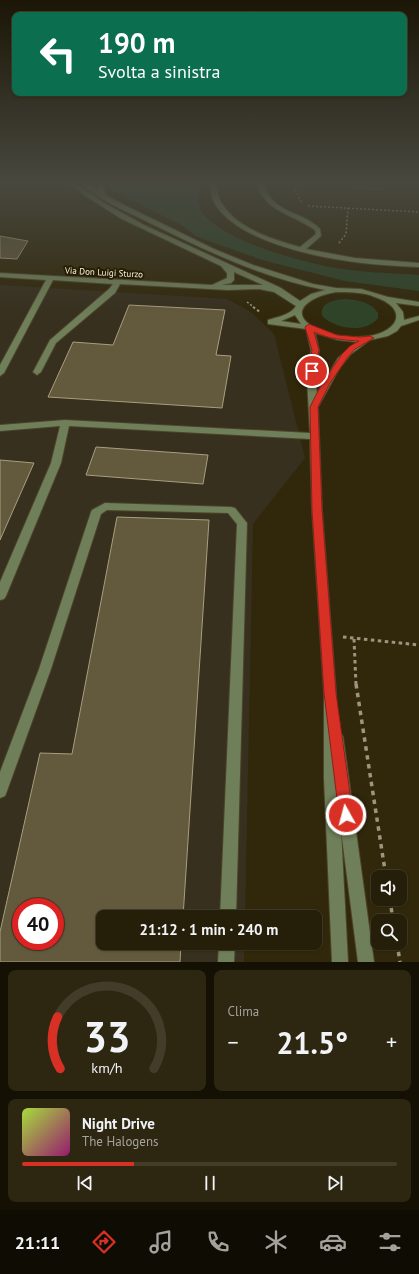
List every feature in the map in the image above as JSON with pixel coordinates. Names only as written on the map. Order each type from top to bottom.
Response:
[{"type":"street","points":[[145,227],[278,290],[299,308],[301,319],[309,327],[321,333],[337,337],[360,339],[370,338],[388,333],[399,324],[419,318]]},
{"type":"street","points":[[163,227],[247,266],[286,280],[336,290],[362,292],[385,299],[419,304]]},
{"type":"street","points":[[248,227],[269,238],[301,249],[347,259],[419,265]]},
{"type":"street","points":[[301,249],[319,235],[318,230],[315,227]]},
{"type":"street","name":"Via Don Luigi Sturzo","points":[[206,286],[224,283],[230,280],[231,273],[222,264]]},
{"type":"street","name":"Via Don Luigi Sturzo","points":[[0,275],[118,282],[259,287],[278,290]]},
{"type":"street","points":[[0,373],[51,278]]},
{"type":"street","points":[[37,372],[53,342],[112,291],[118,282]]},
{"type":"street","points":[[309,327],[267,322],[288,316],[310,297],[326,291],[336,290]]},
{"type":"street","points":[[385,299],[397,308],[400,314],[399,324]]},
{"type":"street","points":[[309,327],[316,350],[311,380],[314,407],[317,510],[330,693],[331,779],[340,962]]},
{"type":"street","points":[[314,407],[326,383],[345,356],[352,348],[370,338]]},
{"type":"street","points":[[0,428],[65,423],[315,436]]},
{"type":"street","points":[[0,596],[56,463],[65,423]]},
{"type":"street","points":[[0,791],[45,669],[96,512],[105,506],[231,510],[242,523],[228,910]]},
{"type":"street","points":[[330,693],[366,962]]},
{"type":"street","points":[[226,962],[227,950]]},
{"type":"path","points":[[335,247],[346,234],[347,227]]},
{"type":"path","points":[[327,636],[419,645]]},
{"type":"path","points":[[354,638],[357,695],[385,870]]},
{"type":"path","points":[[398,950],[400,962]]},
{"type":"shaded area","points":[[0,285],[227,299],[251,312],[274,334],[305,458],[253,524],[245,910],[96,910],[96,950],[244,950],[244,962],[0,962]]},
{"type":"green space","points":[[184,227],[218,227],[240,239],[263,248],[286,256],[328,266],[362,271],[419,275],[419,291],[345,281],[262,260],[195,236]]},
{"type":"green space","points":[[345,299],[359,301],[372,306],[378,313],[378,318],[373,323],[366,326],[350,328],[335,324],[322,316],[322,311],[325,305],[333,301]]},
{"type":"building","points":[[0,236],[28,241],[17,259],[0,258]]},
{"type":"building","points":[[129,305],[225,310],[216,355],[231,356],[222,408],[48,397],[73,342],[113,345]]},
{"type":"building","points":[[96,447],[208,455],[203,484],[86,475]]},
{"type":"building","points":[[0,460],[34,463],[0,540]]},
{"type":"building","points":[[117,517],[209,520],[183,910],[96,910],[96,950],[181,950],[180,962],[0,962],[0,932],[40,753],[72,754]]},
{"type":"route","points":[[312,371],[316,350],[309,327],[326,335],[348,339],[370,338],[352,348],[345,356],[326,383],[314,407],[317,510],[330,693],[346,815]]}]
